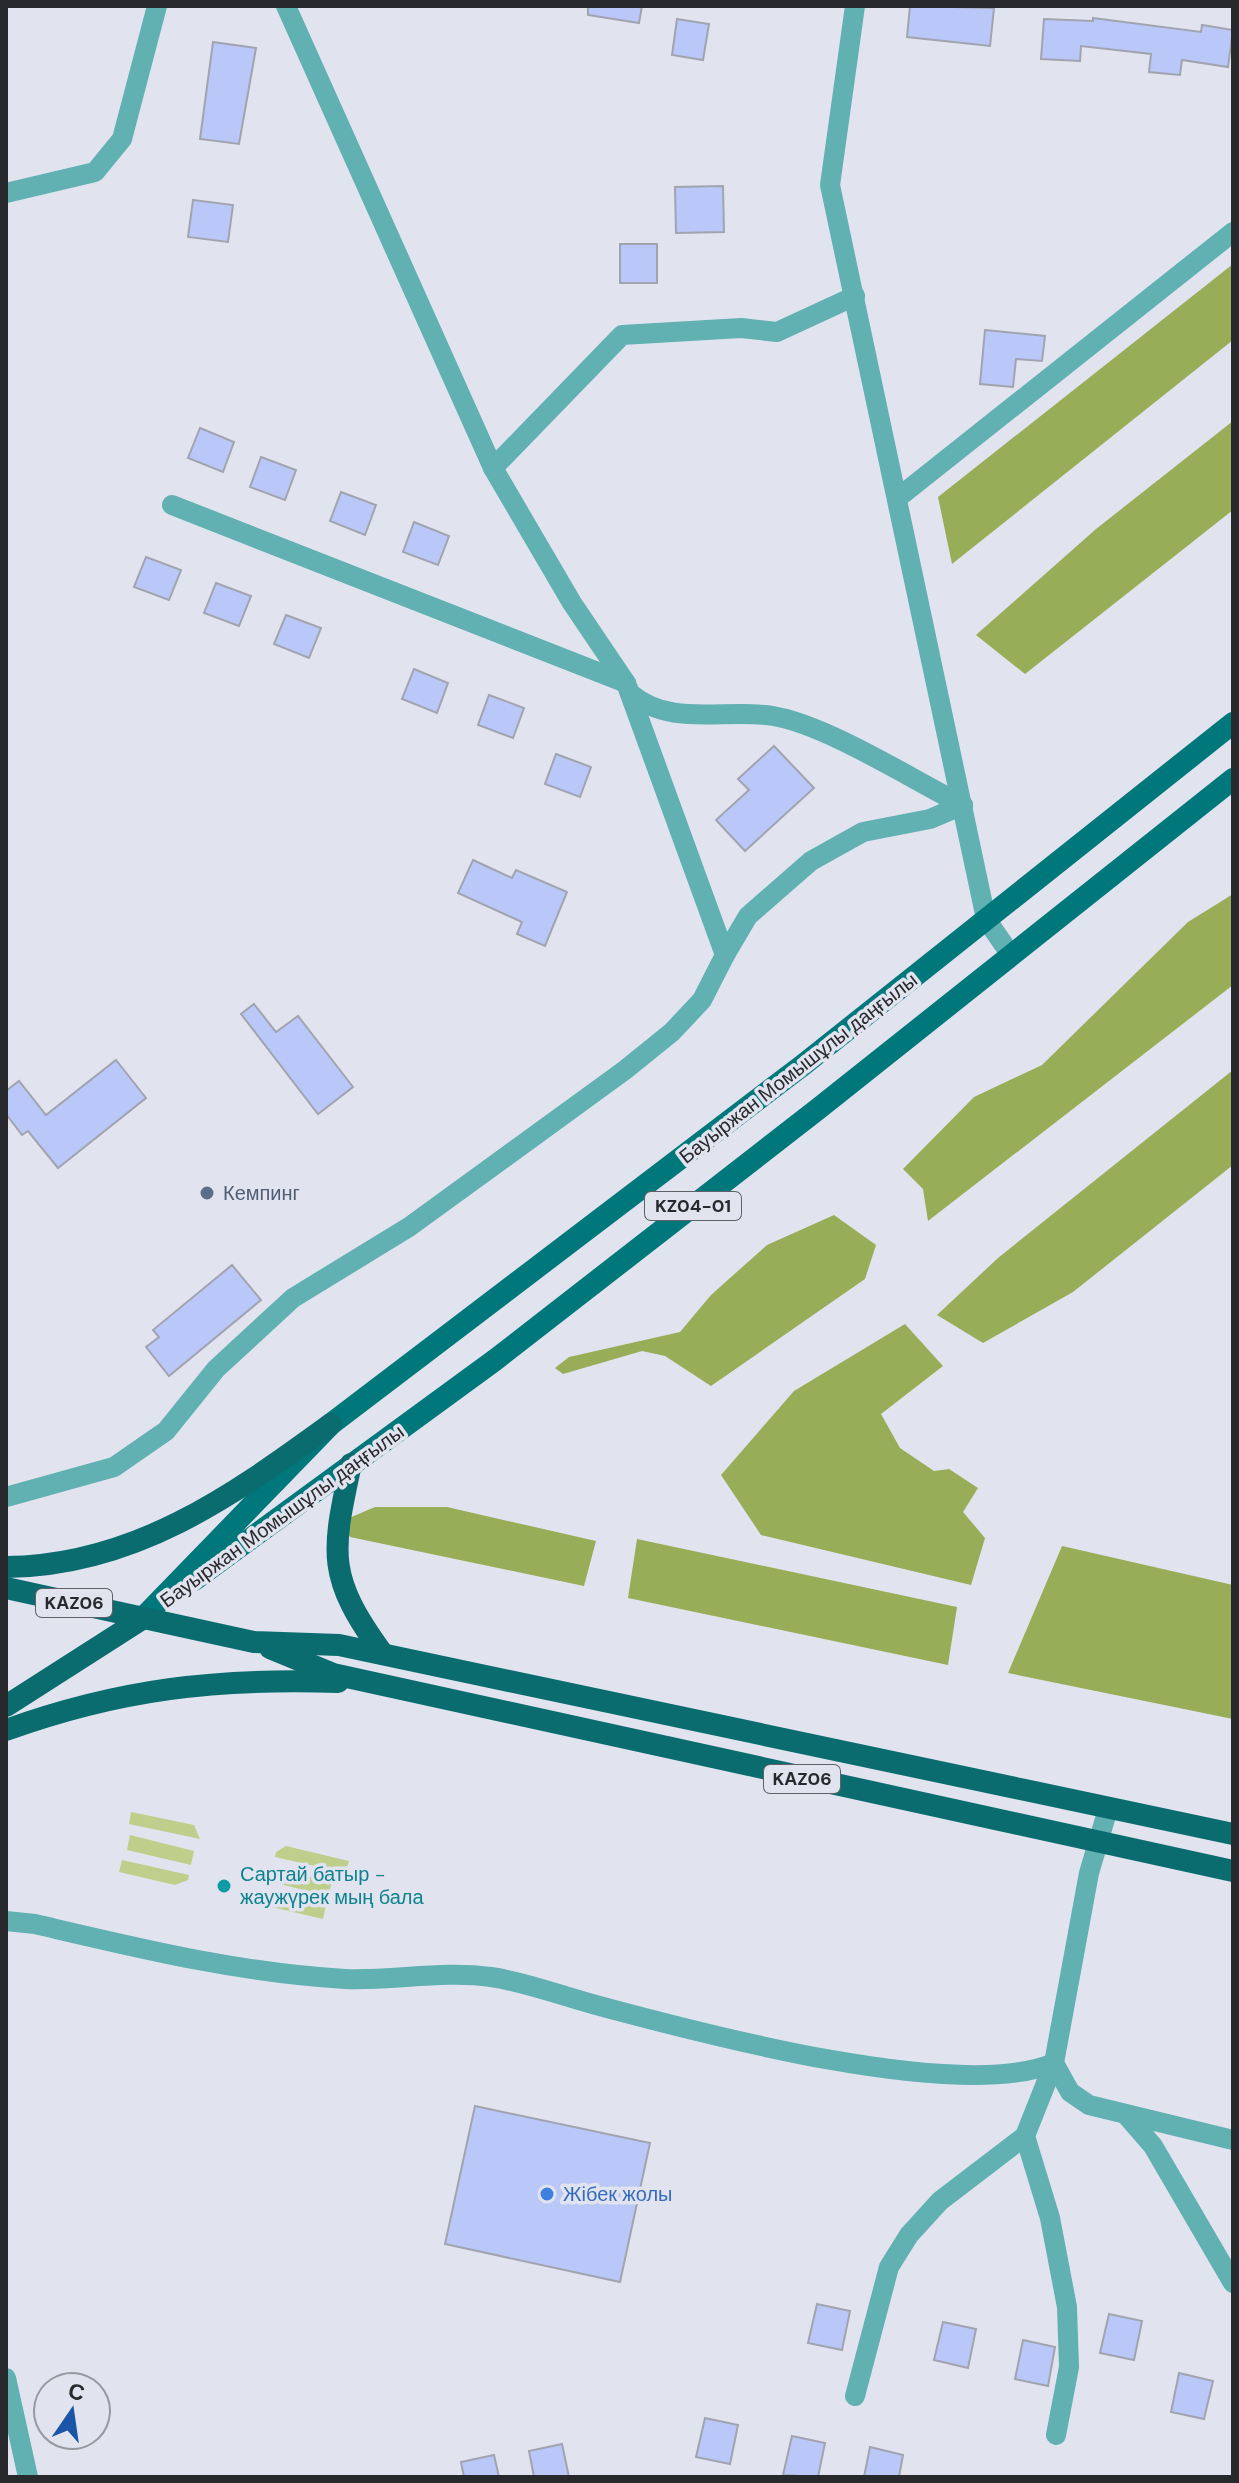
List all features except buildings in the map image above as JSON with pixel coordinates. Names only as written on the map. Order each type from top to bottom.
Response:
[{"type":"highway","name":"KZ04-01","points":[[6,1567],[71,1559],[123,1547],[156,1535],[222,1500],[331,1424]]},
{"type":"highway","points":[[351,1464],[335,1557],[348,1603],[383,1654]]},
{"type":"highway","name":"KАZ06","points":[[6,1588],[254,1642],[339,1645],[1233,1834]]},
{"type":"highway","points":[[6,1706],[142,1619]]},
{"type":"highway","name":"KАZ06","points":[[254,1642],[333,1674],[371,1683],[1233,1871]]},
{"type":"highway","points":[[6,1730],[48,1715],[160,1688],[229,1681],[371,1683]]},
{"type":"main road","name":"Бауыржан Момышұлы даңғылы","points":[[142,1619],[331,1424],[803,1065],[1233,723]]},
{"type":"main road","name":"Бауыржан Момышұлы даңғылы","points":[[142,1619],[495,1360],[1233,779]]},
{"type":"street","points":[[6,193],[95,172],[122,139],[157,6]]},
{"type":"street","points":[[286,6],[493,468],[572,603],[628,688],[646,707],[673,714],[772,716],[806,724],[963,805]]},
{"type":"street","points":[[855,6],[830,185],[899,497],[986,919],[1011,955]]},
{"type":"street","points":[[899,497],[1233,232]]},
{"type":"street","points":[[493,468],[622,335],[741,328],[777,332],[855,296]]},
{"type":"street","points":[[172,505],[628,688],[725,955]]},
{"type":"street","points":[[6,1497],[114,1467],[166,1431],[216,1369],[293,1298],[409,1227],[625,1070],[672,1032],[702,1000],[748,916],[811,861],[863,832],[930,819],[963,805]]},
{"type":"street","points":[[855,2396],[889,2267],[909,2235],[940,2201],[1025,2136],[1054,2063],[1089,1873],[1108,1809]]},
{"type":"street","points":[[6,1921],[35,1924],[209,1964],[347,1979],[490,1977],[676,2026],[831,2058],[919,2072],[1008,2076],[1031,2073],[1054,2063]]},
{"type":"street","points":[[1054,2063],[1070,2092],[1089,2105],[1233,2140]]},
{"type":"street","points":[[1127,2116],[1153,2146],[1233,2283]]},
{"type":"street","points":[[1025,2136],[1050,2218],[1067,2307],[1069,2367],[1056,2435]]},
{"type":"street","points":[[6,2378],[28,2477]]},
{"type":"green space","points":[[1233,264],[1233,340],[952,564],[938,497]]},
{"type":"green space","points":[[1233,421],[1233,510],[1025,674],[976,635],[1096,529]]},
{"type":"green space","points":[[1233,894],[1233,985],[928,1221],[923,1189],[903,1169],[974,1097],[1042,1065],[1188,922]]},
{"type":"green space","points":[[1233,1070],[1233,1165],[1073,1292],[983,1343],[937,1315],[998,1258]]},
{"type":"green space","points":[[834,1215],[876,1245],[865,1279],[711,1386],[665,1356],[642,1351],[563,1374],[555,1368],[569,1357],[680,1332],[711,1295],[767,1245]]},
{"type":"green space","points":[[905,1324],[943,1366],[881,1414],[900,1448],[934,1471],[949,1469],[978,1488],[963,1512],[985,1538],[971,1585],[761,1535],[721,1475],[794,1391]]},
{"type":"green space","points":[[375,1507],[447,1507],[596,1541],[584,1586],[350,1537],[342,1521]]},
{"type":"green space","points":[[637,1539],[957,1607],[948,1665],[628,1598]]},
{"type":"green space","points":[[1062,1546],[1233,1585],[1233,1719],[1008,1673]]},
{"type":"green space","points":[[131,1812],[194,1825],[200,1839],[129,1824]]},
{"type":"green space","points":[[130,1835],[194,1851],[191,1865],[127,1850]]},
{"type":"green space","points":[[286,1846],[349,1861],[345,1873],[275,1857],[276,1852]]},
{"type":"green space","points":[[122,1860],[189,1875],[188,1880],[175,1885],[119,1872]]},
{"type":"green space","points":[[272,1868],[332,1882],[328,1896],[268,1881]]},
{"type":"green space","points":[[264,1892],[326,1905],[323,1919],[272,1907]]},
{"type":"place","name":"Кемпинг","points":[[207,1193]]},
{"type":"place","name":"Сартай батыр - жаужүрек мың бала","points":[[224,1886]]},
{"type":"place","name":"Жібек жолы","points":[[547,2194]]}]
